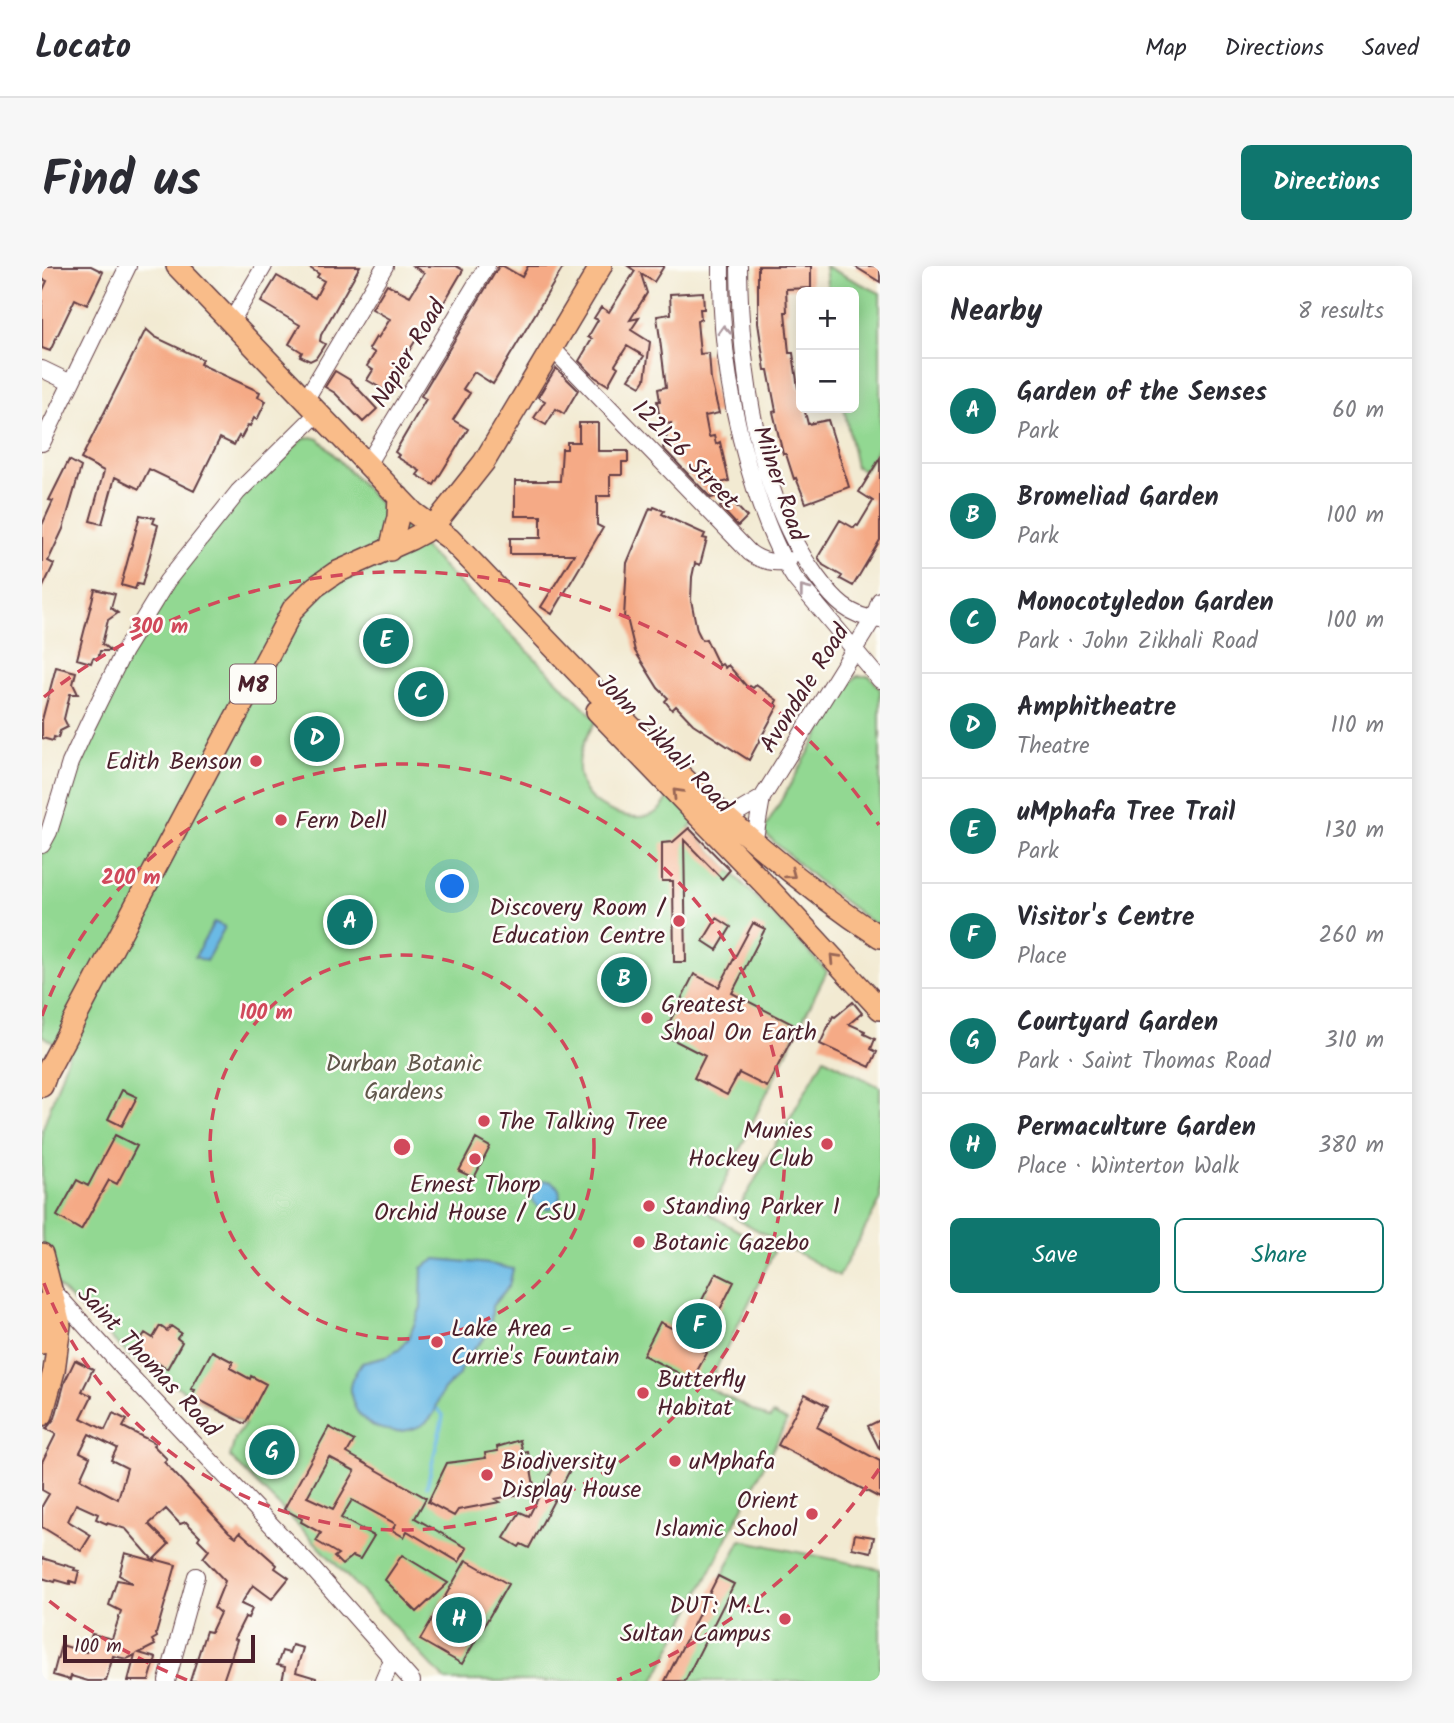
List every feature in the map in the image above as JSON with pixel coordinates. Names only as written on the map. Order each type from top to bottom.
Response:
[{"type":"main road","name":"John Zikhali Road","points":[[177,266],[368,463],[880,1009]]},
{"type":"main road","name":"M8","points":[[42,1086],[293,609],[315,587],[335,573],[390,550],[424,523],[484,462],[601,266]]},
{"type":"main road","points":[[390,550],[398,517],[399,497]]},
{"type":"main road","name":"John Zikhali Road","points":[[424,523],[450,539],[726,819],[754,844],[878,934]]},
{"type":"main road","points":[[42,1415],[70,1323],[44,1280]]},
{"type":"main road","points":[[42,1343],[44,1280]]},
{"type":"street","points":[[42,443],[128,266]]},
{"type":"street","points":[[231,321],[264,266]]},
{"type":"street","points":[[42,845],[49,832],[70,763],[124,650],[155,599],[197,542],[312,406],[386,266]]},
{"type":"street","name":"Napier Road","points":[[368,463],[487,266]]},
{"type":"street","name":"Milner Road","points":[[721,266],[725,362],[734,416],[767,526],[784,562],[820,611],[880,680]]},
{"type":"street","name":"Milner Road","points":[[739,266],[745,360],[753,412],[776,501],[787,530],[800,555],[833,599],[846,610],[877,620]]},
{"type":"street","name":"122126 Street","points":[[552,348],[750,553],[766,561],[784,562]]},
{"type":"street","points":[[725,362],[745,360]]},
{"type":"street","points":[[42,369],[71,383]]},
{"type":"street","points":[[734,416],[753,412]]},
{"type":"street","points":[[784,562],[800,555]]},
{"type":"street","name":"Avondale Road","points":[[754,844],[762,798],[855,649],[877,620],[880,600]]},
{"type":"street","name":"Avondale Road","points":[[726,819],[762,798]]},
{"type":"street","name":"Saint Thomas Road","points":[[70,1323],[329,1587],[412,1681]]},
{"type":"street","points":[[167,1681],[195,1576]]},
{"type":"street","points":[[383,1681],[392,1660]]},
{"type":"green space","points":[[825,266],[880,293],[880,445],[864,470],[856,467],[845,413],[859,413],[859,287],[827,287]]},
{"type":"green space","name":"Durban Botanic Gardens","points":[[304,438],[319,439],[384,508],[597,720],[584,743],[579,761],[580,778],[588,795],[616,813],[639,817],[658,811],[671,794],[696,822],[689,828],[827,971],[710,1214],[774,1252],[707,1387],[768,1418],[773,1414],[787,1421],[654,1681],[446,1681],[230,1457],[235,1439],[245,1424],[192,1396],[132,1358],[45,1274],[42,1237],[42,1131],[69,1053],[42,1035],[42,848],[135,635],[230,505]]},
{"type":"green space","points":[[857,676],[870,676],[880,689],[880,924],[873,923],[826,888],[763,832],[847,686]]},
{"type":"green space","name":"Munies Hockey Club","points":[[824,1058],[880,1087],[880,1201],[839,1276],[734,1217]]},
{"type":"green space","name":"DUT: M.L. Sultan Campus","points":[[741,1540],[880,1569],[880,1681],[667,1681]]},
{"type":"water","points":[[214,922],[225,927],[206,961],[195,957]]},
{"type":"water","points":[[546,1181],[556,1185],[560,1195],[556,1205],[546,1209],[536,1205],[532,1195],[536,1185]]},
{"type":"water","points":[[436,1259],[513,1269],[509,1286],[492,1306],[490,1327],[485,1338],[471,1352],[458,1376],[443,1391],[435,1412],[429,1419],[416,1428],[405,1431],[373,1426],[357,1412],[353,1402],[350,1389],[354,1374],[362,1363],[386,1357],[400,1349],[410,1335],[421,1307],[422,1268]]},
{"type":"building","points":[[42,266],[91,266],[103,272],[87,305],[75,299],[50,351],[42,348],[42,292],[47,281],[42,279]]},
{"type":"building","points":[[307,266],[360,266],[321,335],[320,341],[325,344],[316,358],[310,361],[300,356],[302,352],[289,344],[300,325],[261,302],[277,276],[315,298],[324,281]]},
{"type":"building","points":[[413,266],[456,266],[463,270],[432,323],[428,321],[384,390],[367,380],[373,370],[367,366],[375,353],[369,349],[390,319],[372,309],[387,284],[410,296],[424,273]]},
{"type":"building","points":[[499,266],[522,277],[528,266],[564,266],[493,384],[474,372],[463,389],[470,393],[453,420],[468,429],[434,485],[417,475],[420,471],[397,457],[399,455],[395,452],[426,399],[421,396]]},
{"type":"building","points":[[628,266],[664,266],[654,282],[641,274],[647,293],[630,320],[639,318],[631,330],[650,342],[645,380],[641,386],[629,379],[644,356],[627,346],[615,365],[618,367],[608,385],[595,377],[579,361],[592,339],[588,337],[598,320],[594,318],[601,307],[609,312],[635,271]]},
{"type":"building","points":[[758,266],[811,266],[811,287],[786,289],[789,353],[793,353],[796,374],[796,413],[805,413],[808,424],[828,420],[849,487],[806,503],[786,454],[783,454],[758,323]]},
{"type":"building","points":[[854,266],[880,266],[880,282]]},
{"type":"building","points":[[703,292],[704,309],[700,309],[701,319],[697,321],[700,354],[709,353],[711,380],[719,413],[705,416],[709,437],[714,436],[716,444],[720,442],[729,481],[715,484],[725,494],[711,498],[663,448],[671,423],[661,425],[657,401],[660,401],[658,389],[666,387],[657,316],[671,314],[670,294]]},
{"type":"building","points":[[146,329],[155,337],[202,359],[200,364],[260,392],[258,397],[266,401],[257,420],[254,418],[234,445],[220,438],[194,491],[149,469],[139,489],[115,477],[102,524],[90,521],[104,471],[81,459]]},
{"type":"building","points":[[556,368],[578,390],[564,414],[556,409],[546,425],[534,418],[545,401],[538,397]]},
{"type":"building","points":[[335,371],[350,380],[377,409],[363,422],[335,393],[325,387]]},
{"type":"building","points":[[579,423],[598,423],[598,451],[628,451],[628,462],[622,462],[622,475],[610,475],[610,496],[597,496],[597,525],[603,528],[552,614],[541,607],[574,554],[510,554],[510,538],[541,538],[541,516],[515,516],[515,481],[560,481],[562,449],[567,449],[567,442],[579,442]]},
{"type":"building","points":[[880,458],[880,540],[853,586],[823,565],[818,557],[840,520],[854,528],[858,526],[873,501],[859,492]]},
{"type":"building","points":[[69,460],[81,467],[63,529],[48,561],[54,564],[42,589],[42,525],[53,501],[49,500]]},
{"type":"building","points":[[729,498],[747,517],[738,526],[720,507]]},
{"type":"building","points":[[650,508],[664,511],[662,514],[705,534],[703,538],[707,539],[700,565],[695,563],[692,577],[691,600],[697,630],[702,640],[706,639],[719,666],[722,664],[725,668],[728,665],[748,688],[756,685],[777,700],[775,704],[778,706],[749,760],[693,724],[676,706],[672,710],[665,701],[668,698],[658,688],[635,651],[627,618],[624,618],[627,563]]},
{"type":"building","points":[[140,515],[155,518],[153,523],[158,525],[142,585],[137,584],[135,589],[121,585]]},
{"type":"building","points":[[95,589],[115,594],[111,608],[118,613],[108,620],[102,644],[111,651],[100,651],[98,659],[93,658],[91,663],[77,659]]},
{"type":"building","points":[[56,667],[76,672],[73,684],[78,694],[70,694],[64,719],[68,727],[60,731],[58,738],[54,737],[53,741],[42,738],[42,720]]},
{"type":"building","name":"Discovery Room / Education Centre","points":[[689,828],[730,870],[722,879],[684,840],[686,962],[674,962],[673,881],[662,881],[662,843],[673,842]]},
{"type":"building","points":[[717,918],[731,927],[717,950],[703,941]]},
{"type":"building","points":[[753,923],[765,929],[732,993],[798,1027],[767,1087],[739,1073],[727,1095],[694,1078],[705,1056],[670,1038],[676,1026],[669,1023],[694,974],[719,987]]},
{"type":"building","points":[[853,1002],[862,1013],[849,1024],[875,1039],[871,1049],[877,1052],[870,1067],[820,1044],[833,1016]]},
{"type":"building","points":[[122,1090],[137,1097],[122,1126],[108,1119]]},
{"type":"building","points":[[115,1135],[137,1146],[117,1184],[109,1180],[81,1230],[57,1216],[77,1180],[88,1186]]},
{"type":"building","name":"Ernest Thorp Orchid House / CSU","points":[[476,1139],[490,1147],[474,1178],[459,1171]]},
{"type":"building","points":[[716,1273],[734,1282],[700,1349],[707,1353],[692,1380],[643,1355],[660,1322],[679,1332],[687,1330],[698,1308],[695,1307],[702,1300]]},
{"type":"building","points":[[160,1326],[167,1331],[171,1326],[181,1333],[177,1338],[182,1342],[167,1369],[135,1348],[145,1333],[153,1338]]},
{"type":"building","points":[[212,1351],[233,1362],[230,1368],[266,1384],[245,1424],[192,1396],[195,1390],[191,1389]]},
{"type":"building","points":[[75,1360],[93,1369],[82,1391],[92,1396],[81,1418],[105,1430],[113,1413],[127,1420],[123,1427],[155,1443],[153,1445],[167,1459],[164,1462],[229,1532],[236,1537],[240,1532],[277,1565],[275,1568],[289,1578],[272,1599],[253,1585],[241,1604],[252,1609],[234,1639],[237,1640],[223,1681],[190,1681],[206,1631],[211,1632],[220,1613],[214,1608],[225,1581],[203,1558],[209,1550],[198,1539],[200,1536],[186,1522],[180,1524],[166,1509],[149,1524],[169,1544],[154,1559],[176,1565],[157,1637],[152,1640],[155,1645],[139,1653],[156,1658],[149,1681],[128,1681],[135,1655],[127,1659],[113,1656],[106,1681],[88,1681],[71,1676],[70,1680],[53,1675],[61,1645],[86,1652],[92,1634],[112,1639],[121,1611],[109,1605],[117,1580],[132,1583],[119,1575],[125,1553],[154,1561],[126,1529],[96,1519],[98,1514],[76,1504],[68,1521],[91,1535],[81,1551],[42,1527],[42,1506],[49,1494],[42,1490],[42,1462],[56,1434],[46,1429],[55,1418],[65,1381]],"holes":[[[89,1434],[117,1448],[111,1460],[127,1468],[118,1499],[80,1479],[90,1457],[80,1452]]]},
{"type":"building","points":[[805,1394],[828,1406],[817,1427],[880,1461],[880,1498],[778,1445]]},
{"type":"building","points":[[880,1420],[880,1450],[868,1426]]},
{"type":"building","points":[[329,1427],[354,1441],[347,1453],[426,1498],[415,1518],[467,1548],[459,1562],[407,1531],[404,1537],[392,1530],[396,1524],[352,1500],[341,1518],[374,1536],[360,1559],[353,1556],[342,1565],[334,1557],[338,1554],[316,1541],[321,1533],[284,1509]],"holes":[[[329,1457],[355,1471],[333,1509],[307,1497]]]},
{"type":"building","name":"Biodiversity Display House","points":[[520,1440],[523,1453],[528,1452],[535,1491],[495,1499],[500,1502],[458,1510],[454,1516],[428,1502],[447,1463],[486,1458],[485,1453],[498,1451],[497,1447]]},
{"type":"building","points":[[556,1463],[570,1470],[529,1548],[521,1544],[519,1547],[504,1538],[520,1512],[529,1516]]},
{"type":"building","points":[[855,1534],[874,1537],[871,1552],[852,1548]]},
{"type":"building","points":[[402,1555],[448,1583],[417,1612],[385,1580]]},
{"type":"building","points":[[42,1558],[75,1568],[74,1570],[79,1571],[76,1583],[42,1578]]},
{"type":"building","points":[[466,1560],[508,1584],[462,1664],[420,1640]]},
{"type":"building","points":[[718,1576],[734,1584],[685,1681],[665,1681]]},
{"type":"building","points":[[292,1645],[303,1648],[296,1672],[316,1678],[316,1681],[282,1681],[285,1667],[277,1665],[282,1651],[289,1653]]},
{"type":"waterway","points":[[427,1486],[443,1415],[438,1409]]},
{"type":"place","name":"uMphafa Tree Trail","points":[[386,641]]},
{"type":"place","name":"Monocotyledon Garden","points":[[421,694]]},
{"type":"place","name":"Amphitheatre","points":[[317,739]]},
{"type":"place","name":"Edith Benson","points":[[256,761]]},
{"type":"place","name":"Fern Dell","points":[[281,820]]},
{"type":"place","name":"Discovery Room / Education Centre","points":[[679,921]]},
{"type":"place","name":"Garden of the Senses","points":[[350,922]]},
{"type":"place","name":"Bromeliad Garden","points":[[624,980]]},
{"type":"place","name":"Greatest Shoal On Earth","points":[[647,1018]]},
{"type":"place","name":"The Talking Tree","points":[[484,1121]]},
{"type":"place","name":"Munies Hockey Club","points":[[827,1144]]},
{"type":"place","name":"Ernest Thorp Orchid House / CSU","points":[[475,1159]]},
{"type":"place","name":"Standing Parker 1","points":[[649,1206]]},
{"type":"place","name":"Botanic Gazebo","points":[[639,1242]]},
{"type":"place","name":"Visitor's Centre","points":[[699,1326]]},
{"type":"place","name":"Lake Area - Currie's Fountain","points":[[437,1342]]},
{"type":"place","name":"Butterfly Habitat","points":[[643,1393]]},
{"type":"place","name":"Courtyard Garden","points":[[272,1452]]},
{"type":"place","name":"uMphafa","points":[[675,1461]]},
{"type":"place","name":"Biodiversity Display House","points":[[487,1475]]},
{"type":"place","name":"Orient Islamic School","points":[[812,1514]]},
{"type":"place","name":"DUT: M.L. Sultan Campus","points":[[785,1619]]},
{"type":"place","name":"Permaculture Garden","points":[[459,1620]]}]
